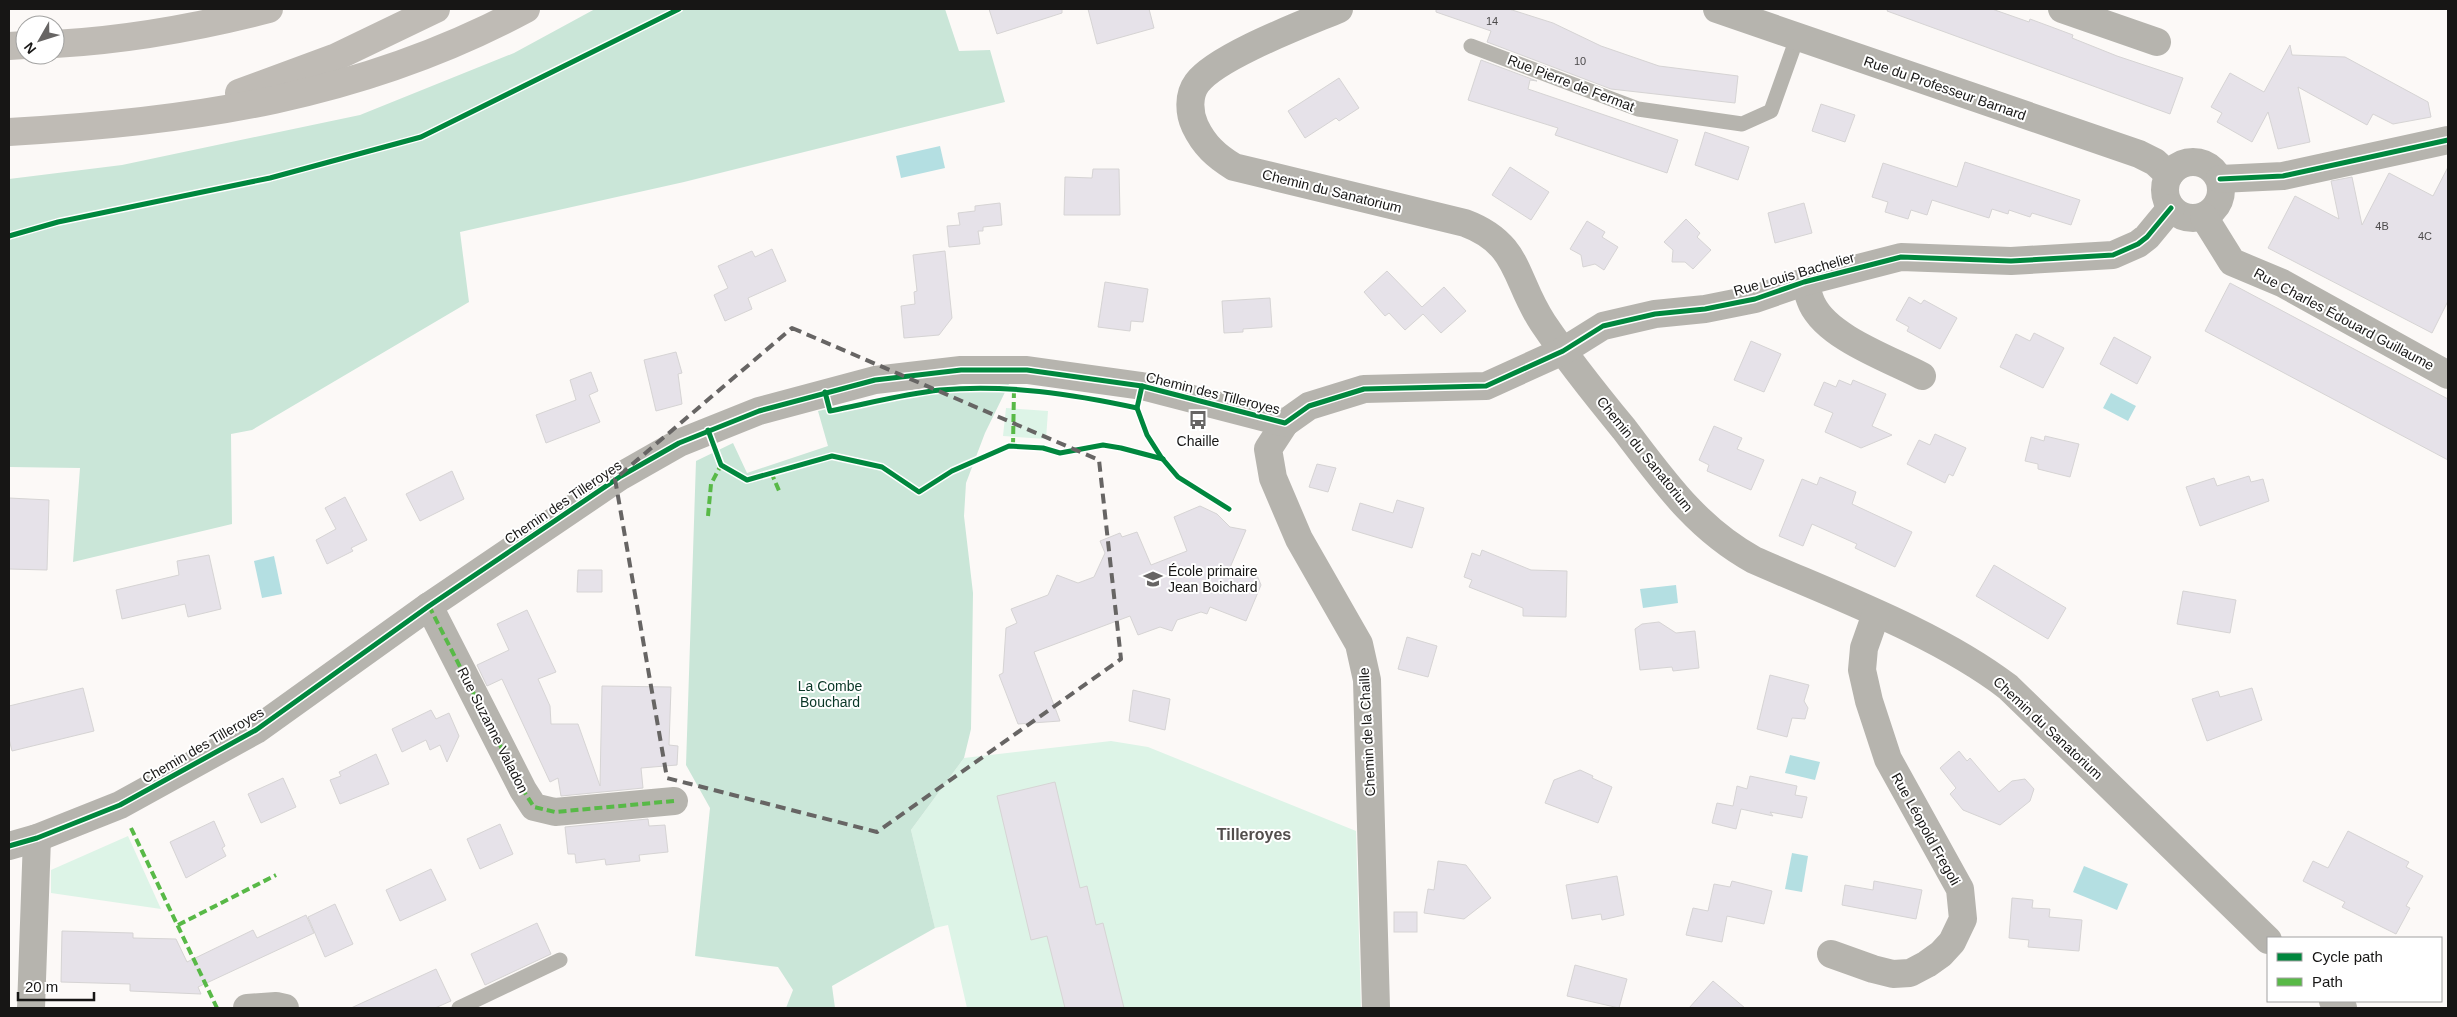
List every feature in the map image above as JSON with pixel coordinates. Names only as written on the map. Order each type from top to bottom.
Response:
[{"type":"highway","points":[[65,43],[124,38],[236,14],[270,9]]},
{"type":"highway","points":[[52,130],[165,112],[256,88],[334,58],[436,9]]},
{"type":"highway","points":[[9,132],[122,125],[181,118],[328,89],[422,58],[526,9]]},
{"type":"street","name":"Chemin du Sanatorium","points":[[1339,9],[1235,55],[1197,83],[1190,100],[1191,118],[1202,140],[1217,156],[1234,167],[1465,223],[1483,230],[1499,242],[1512,258],[1528,297],[1542,322],[1563,351],[1677,498],[1713,533],[1732,548],[1754,560],[1876,614],[1987,671],[2008,687],[2267,939]]},
{"type":"street","name":"Rue du Professeur Barnard","points":[[1717,9],[2140,154],[2155,162],[2169,175]]},
{"type":"street","points":[[2062,9],[2157,42]]},
{"type":"street","points":[[2220,180],[2283,176],[2448,140]]},
{"type":"street","points":[[2191,162],[2208,166],[2220,180],[2221,197],[2217,205],[2204,217],[2186,218],[2171,208],[2164,192],[2169,175],[2174,168],[2191,162]]},
{"type":"street","name":"Rue Louis Bachelier","points":[[1563,351],[1604,326],[1655,314],[1705,309],[1755,299],[1804,282],[1900,257],[2011,261],[2113,255],[2147,238],[2171,208]]},
{"type":"street","name":"Rue Charles Édouard Guillaume","points":[[2204,217],[2232,262],[2282,283],[2448,375]]},
{"type":"street","points":[[1804,282],[1812,305],[1827,324],[1843,336],[1922,376]]},
{"type":"street","name":"Chemin des Tilleroyes","points":[[9,846],[37,838],[120,805],[256,730],[429,606],[621,476],[679,443],[759,411],[875,380],[961,370],[1027,370],[1142,386],[1285,423],[1309,406],[1364,389],[1486,386],[1563,351]]},
{"type":"street","name":"Chemin de la Chaille","points":[[1285,423],[1268,450],[1273,478],[1299,539],[1359,644],[1366,680],[1376,1008]]},
{"type":"street","name":"Rue Suzanne Valadon","points":[[429,606],[522,790],[534,806],[554,812],[674,801]]},
{"type":"street","name":"Rue Léopold Fregoli","points":[[1831,954],[1873,970],[1893,974],[1910,973],[1928,964],[1941,954],[1952,942],[1963,918],[1960,889],[1888,759],[1869,701],[1862,670],[1864,648],[1876,614]]},
{"type":"street","points":[[31,1008],[37,838]]},
{"type":"street","points":[[247,1008],[276,1006],[285,1008]]},
{"type":"lane","name":"Rue Pierre de Fermat","points":[[1472,46],[1638,109],[1742,124],[1771,111],[1797,38]]},
{"type":"lane","points":[[459,1008],[560,960]]},
{"type":"highlighted area","points":[[792,328],[1099,460],[1121,659],[877,832],[667,778],[615,479]]},
{"type":"green space","points":[[595,9],[945,9],[959,51],[990,50],[1005,102],[684,182],[460,232],[469,302],[252,430],[231,434],[232,524],[73,562],[80,468],[9,467],[9,179],[122,165],[360,115],[514,53]]},
{"type":"green space","name":"La Combe Bouchard","points":[[1009,384],[985,433],[966,483],[964,516],[973,593],[971,729],[964,758],[911,830],[935,928],[832,986],[835,1008],[786,1008],[793,990],[778,967],[695,956],[710,808],[686,765],[696,461],[733,443],[747,473],[828,446],[818,411],[934,387]]},
{"type":"green space","points":[[1006,408],[1048,411],[1046,439],[1003,436]]},
{"type":"green space","points":[[1111,741],[1148,747],[1356,831],[1361,1008],[967,1008],[948,925],[935,928],[911,830],[964,758]]},
{"type":"green space","points":[[128,836],[161,909],[51,893],[51,870]]},
{"type":"water","points":[[940,146],[945,168],[901,178],[896,156]]},
{"type":"water","points":[[2111,393],[2136,406],[2128,421],[2103,408]]},
{"type":"water","points":[[274,556],[282,594],[262,598],[254,561]]},
{"type":"water","points":[[1676,585],[1678,603],[1643,608],[1640,589]]},
{"type":"water","points":[[1790,755],[1820,762],[1815,780],[1785,773]]},
{"type":"water","points":[[1792,853],[1808,856],[1802,892],[1785,889]]},
{"type":"water","points":[[2084,866],[2128,884],[2117,910],[2073,892]]},
{"type":"building","points":[[989,9],[1062,9],[1062,13],[997,34]]},
{"type":"building","points":[[1088,9],[1149,9],[1154,28],[1097,44]]},
{"type":"building","points":[[1436,9],[1509,9],[1553,23],[1601,46],[1659,66],[1738,76],[1735,103],[1611,89],[1487,42],[1491,31],[1436,12]]},
{"type":"building","points":[[1888,9],[1992,9],[2029,22],[2030,19],[2073,35],[2072,38],[2117,56],[2183,78],[2170,114],[1887,11]]},
{"type":"building","points":[[2290,45],[2292,55],[2345,57],[2428,102],[2431,117],[2393,124],[2373,114],[2367,125],[2298,87],[2310,142],[2278,149],[2268,112],[2252,142],[2217,122],[2222,113],[2211,107],[2230,73],[2264,92]]},
{"type":"building","points":[[1481,60],[1537,81],[1530,80],[1528,89],[1678,140],[1667,173],[1555,135],[1558,128],[1468,100]]},
{"type":"building","points":[[1339,78],[1359,108],[1339,121],[1336,118],[1305,138],[1288,111]]},
{"type":"building","points":[[1821,104],[1855,115],[1845,142],[1812,131]]},
{"type":"building","points":[[1705,132],[1749,147],[1738,180],[1695,165]]},
{"type":"building","points":[[1965,162],[2080,200],[2071,225],[2032,213],[2030,217],[2009,210],[2008,214],[1992,209],[1989,218],[1932,200],[1927,215],[1911,210],[1908,219],[1885,212],[1888,202],[1872,197],[1883,163],[1957,187]]},
{"type":"building","points":[[1510,167],[1549,192],[1531,220],[1492,195]]},
{"type":"building","points":[[2448,167],[2448,301],[2432,333],[2268,248],[2295,196],[2339,219],[2331,181],[2352,177],[2362,225],[2389,173],[2433,196]]},
{"type":"building","points":[[1093,169],[1119,169],[1120,215],[1064,215],[1065,177],[1092,178]]},
{"type":"building","points":[[1000,203],[1002,225],[983,227],[983,231],[978,231],[980,244],[949,247],[947,226],[960,225],[958,213],[975,211],[975,206]]},
{"type":"building","points":[[1804,203],[1812,233],[1775,243],[1768,213]]},
{"type":"building","points":[[1686,219],[1700,233],[1697,237],[1711,250],[1693,269],[1685,262],[1672,262],[1673,250],[1664,242]]},
{"type":"building","points":[[1587,221],[1605,232],[1602,237],[1618,247],[1604,270],[1595,264],[1583,267],[1581,255],[1570,249]]},
{"type":"building","points":[[772,249],[786,281],[748,298],[752,309],[725,321],[714,295],[728,288],[718,266],[752,251],[755,257]]},
{"type":"building","points":[[945,251],[952,318],[939,335],[904,338],[901,306],[915,304],[914,292],[917,291],[913,255]]},
{"type":"building","points":[[1387,271],[1422,307],[1444,287],[1466,311],[1441,333],[1423,314],[1405,330],[1389,313],[1385,316],[1364,292]]},
{"type":"building","points":[[1105,282],[1148,289],[1143,322],[1131,321],[1130,331],[1098,327]]},
{"type":"building","points":[[2230,283],[2448,399],[2448,460],[2205,331]]},
{"type":"building","points":[[1909,297],[1921,304],[1924,300],[1957,318],[1940,349],[1907,331],[1909,327],[1896,320]]},
{"type":"building","points":[[1270,298],[1272,327],[1243,329],[1243,332],[1224,333],[1222,301]]},
{"type":"building","points":[[2034,333],[2064,348],[2043,388],[2000,367],[2016,334],[2030,341]]},
{"type":"building","points":[[2114,337],[2151,357],[2137,384],[2100,364]]},
{"type":"building","points":[[1751,341],[1781,354],[1764,392],[1734,380]]},
{"type":"building","points":[[676,352],[682,373],[678,374],[682,404],[656,411],[644,360]]},
{"type":"building","points":[[591,372],[598,391],[589,395],[600,422],[546,443],[536,415],[576,400],[570,380]]},
{"type":"building","points":[[1839,380],[1851,385],[1853,380],[1886,394],[1872,426],[1892,435],[1861,448],[1825,432],[1833,413],[1814,405],[1824,382],[1836,387]]},
{"type":"building","points":[[1714,426],[1742,438],[1737,449],[1764,460],[1751,490],[1707,471],[1709,465],[1699,460]]},
{"type":"building","points":[[1935,434],[1966,448],[1953,476],[1949,474],[1945,483],[1907,464],[1919,440],[1930,445]]},
{"type":"building","points":[[2045,436],[2079,444],[2070,477],[2038,469],[2038,464],[2025,461],[2031,437],[2044,441]]},
{"type":"building","points":[[1317,464],[1336,468],[1328,492],[1309,487]]},
{"type":"building","points":[[452,471],[464,499],[420,521],[406,494]]},
{"type":"building","points":[[2249,476],[2251,482],[2263,479],[2269,501],[2200,526],[2186,487],[2214,478],[2217,486]]},
{"type":"building","points":[[1820,477],[1856,492],[1852,504],[1912,532],[1895,567],[1855,548],[1857,544],[1812,524],[1803,546],[1779,536],[1802,479],[1817,485]]},
{"type":"building","points":[[345,497],[367,540],[351,548],[353,551],[327,564],[316,540],[336,529],[325,508]]},
{"type":"building","points":[[9,498],[49,500],[47,570],[9,569]]},
{"type":"building","points":[[1397,500],[1424,508],[1412,548],[1352,530],[1360,503],[1393,513]]},
{"type":"building","points":[[1200,506],[1217,514],[1230,527],[1246,530],[1226,577],[1254,568],[1261,585],[1246,621],[1210,607],[1207,614],[1201,612],[1177,620],[1172,631],[1160,627],[1138,635],[1130,616],[1034,652],[1060,721],[1018,724],[999,675],[1003,673],[1006,628],[1017,623],[1011,609],[1048,595],[1057,575],[1078,583],[1094,577],[1105,553],[1100,541],[1120,533],[1122,537],[1137,532],[1151,565],[1187,551],[1174,517]]},
{"type":"building","points":[[1482,550],[1531,570],[1567,571],[1566,617],[1523,616],[1523,608],[1469,587],[1472,580],[1464,577],[1472,553],[1480,556]]},
{"type":"building","points":[[209,555],[221,609],[188,617],[185,604],[122,619],[116,590],[179,575],[177,561]]},
{"type":"building","points":[[1994,565],[2066,608],[2048,639],[1976,596]]},
{"type":"building","points":[[578,570],[602,570],[602,592],[577,592]]},
{"type":"building","points":[[2183,591],[2236,600],[2230,633],[2177,624]]},
{"type":"building","points":[[527,610],[556,672],[538,679],[550,706],[551,724],[578,724],[600,786],[602,686],[671,687],[669,745],[678,746],[677,765],[641,768],[643,788],[561,796],[558,778],[550,782],[502,679],[487,686],[477,665],[509,650],[497,624]]},
{"type":"building","points":[[1659,622],[1676,633],[1695,631],[1699,668],[1673,671],[1672,667],[1640,670],[1635,629],[1642,624]]},
{"type":"building","points":[[1407,637],[1437,646],[1428,677],[1398,669]]},
{"type":"building","points":[[1770,675],[1809,685],[1804,701],[1808,708],[1805,719],[1792,718],[1787,737],[1757,729]]},
{"type":"building","points":[[83,688],[94,731],[12,751],[9,739],[9,706]]},
{"type":"building","points":[[2252,688],[2262,720],[2207,741],[2192,699],[2218,691],[2220,697]]},
{"type":"building","points":[[1133,690],[1170,699],[1165,730],[1129,721]]},
{"type":"building","points":[[431,710],[436,719],[449,713],[459,736],[447,762],[440,745],[430,750],[426,740],[402,752],[392,729]]},
{"type":"building","points":[[1959,751],[1967,761],[1970,758],[1999,792],[2012,781],[2025,779],[2034,789],[2030,801],[2000,825],[1963,810],[1950,794],[1956,788],[1940,768]]},
{"type":"building","points":[[376,754],[389,784],[340,804],[330,780],[341,776],[339,772]]},
{"type":"building","points":[[1580,770],[1612,787],[1598,823],[1545,803],[1554,780]]},
{"type":"building","points":[[1750,776],[1797,786],[1795,795],[1807,797],[1802,818],[1770,812],[1773,816],[1741,809],[1736,829],[1712,823],[1717,803],[1733,806],[1737,786],[1747,789]]},
{"type":"building","points":[[283,778],[296,807],[261,823],[248,794]]},
{"type":"building","points":[[1055,782],[1080,888],[1087,886],[1096,925],[1103,923],[1124,1008],[1065,1008],[1047,936],[1031,940],[997,796]]},
{"type":"building","points":[[648,819],[649,826],[665,825],[668,852],[639,855],[640,861],[606,865],[605,859],[576,863],[575,854],[568,854],[565,827]]},
{"type":"building","points":[[214,821],[225,846],[222,848],[226,856],[186,878],[170,842]]},
{"type":"building","points":[[500,824],[513,854],[480,869],[467,839]]},
{"type":"building","points":[[2348,831],[2409,862],[2406,867],[2423,876],[2406,906],[2410,908],[2396,934],[2342,907],[2345,902],[2303,881],[2313,861],[2328,868]]},
{"type":"building","points":[[1438,861],[1466,865],[1491,898],[1464,919],[1424,913],[1428,889],[1434,890]]},
{"type":"building","points":[[431,869],[446,900],[400,921],[386,890]]},
{"type":"building","points":[[1617,876],[1624,915],[1602,920],[1601,914],[1572,919],[1566,885]]},
{"type":"building","points":[[1732,881],[1772,891],[1764,924],[1727,916],[1722,942],[1686,935],[1693,908],[1708,911],[1714,884],[1730,887]]},
{"type":"building","points":[[1874,881],[1922,890],[1916,919],[1842,905],[1845,885],[1873,890]]},
{"type":"building","points":[[2012,898],[2033,900],[2032,908],[2050,909],[2049,917],[2082,920],[2079,951],[2028,947],[2029,940],[2009,938]]},
{"type":"building","points":[[335,904],[353,944],[325,957],[308,917]]},
{"type":"building","points":[[1394,912],[1417,912],[1417,932],[1394,932]]},
{"type":"building","points":[[306,915],[314,933],[198,987],[201,994],[130,991],[130,984],[61,982],[62,931],[133,933],[133,938],[176,939],[187,962],[253,930],[257,938]]},
{"type":"building","points":[[537,923],[551,954],[485,985],[471,954]]},
{"type":"building","points":[[1575,965],[1627,979],[1619,1008],[1567,996]]},
{"type":"building","points":[[436,969],[451,1001],[435,1008],[351,1008]]},
{"type":"building","points":[[1713,981],[1745,1008],[1689,1008]]},
{"type":"marked path","points":[[1013,446],[1014,389]]},
{"type":"marked path","points":[[708,516],[711,484],[721,465]]},
{"type":"marked path","points":[[771,472],[780,493]]},
{"type":"marked path","points":[[429,606],[523,790],[534,807],[555,812],[674,801]]},
{"type":"marked path","points":[[131,828],[217,1008]]},
{"type":"marked path","points":[[178,925],[276,875]]},
{"type":"cycle path","points":[[9,236],[58,222],[270,178],[421,137],[679,9]]},
{"type":"cycle path","points":[[2220,179],[2283,176],[2448,140]]},
{"type":"cycle path","points":[[9,846],[37,838],[120,805],[256,730],[429,606],[621,476],[679,443],[759,411],[875,380],[961,370],[1027,370],[1142,386],[1285,423],[1309,406],[1364,389],[1486,386],[1563,351],[1603,326],[1655,314],[1705,309],[1755,299],[1804,282],[1901,257],[2011,261],[2113,255],[2138,244],[2147,237],[2171,208]]},
{"type":"cycle path","points":[[1142,386],[1137,408],[1147,435],[1161,457],[1178,477],[1229,509]]},
{"type":"cycle path","points":[[825,392],[830,411],[912,394],[965,388],[1015,389],[1088,398],[1137,408]]},
{"type":"cycle path","points":[[708,430],[721,465],[747,480],[832,456],[882,467],[919,492],[952,471],[1009,446],[1043,448],[1060,453],[1103,445],[1163,459]]},
{"type":"place","name":"Chaille","points":[[1198,420]]},
{"type":"place","name":"École primaire Jean Boichard","points":[[1153,579]]},
{"type":"district","name":"Tilleroyes","points":[[1254,834]]}]
